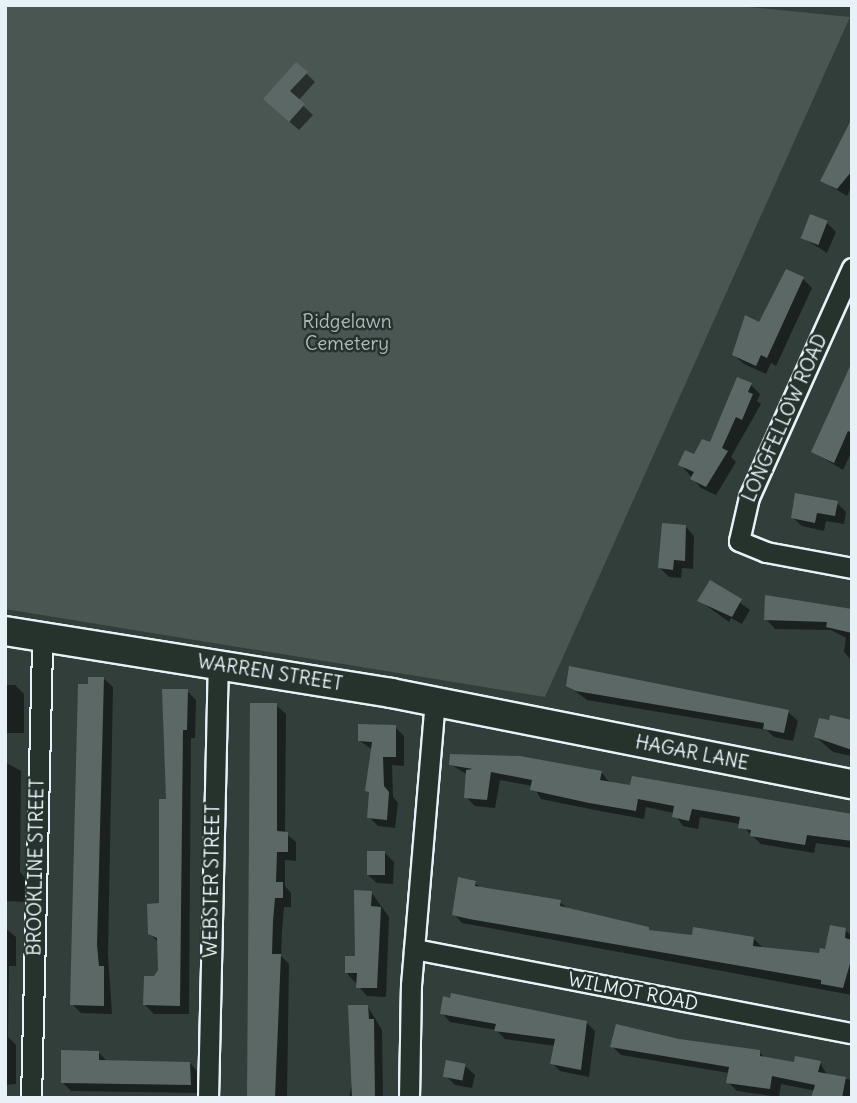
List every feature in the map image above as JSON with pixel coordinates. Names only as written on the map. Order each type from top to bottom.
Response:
[{"type":"street","name":"LONGFELLOW ROAD","points":[[852,268],[749,497],[739,541],[766,552],[852,568]]},
{"type":"street","name":"WARREN STREET","points":[[5,631],[435,702],[533,723]]},
{"type":"street","name":"BROOKLINE STREET","points":[[31,1098],[42,637]]},
{"type":"street","name":"WEBSTER STREET","points":[[208,1098],[218,665]]},
{"type":"street","points":[[409,1098],[414,949],[435,702]]},
{"type":"street","name":"HAGAR LANE","points":[[533,723],[852,784]]},
{"type":"street","name":"WILMOT ROAD","points":[[414,949],[852,1033]]},
{"type":"green space","name":"Ridgelawn Cemetery","points":[[5,5],[728,5],[850,17],[545,697],[5,609]]},
{"type":"building","points":[[296,62],[308,72],[290,91],[305,104],[289,122],[263,99]]},
{"type":"building","points":[[852,118],[852,171],[837,189],[820,181]]},
{"type":"building","points":[[810,214],[828,221],[818,245],[801,238]]},
{"type":"building","points":[[786,269],[804,277],[767,358],[761,355],[756,366],[732,355],[745,315],[759,322]]},
{"type":"building","points":[[852,362],[852,433],[848,431],[834,463],[811,452]]},
{"type":"building","points":[[737,377],[752,383],[748,392],[753,394],[742,420],[736,417],[722,448],[728,451],[706,487],[690,479],[694,472],[678,465],[685,450],[694,454],[702,439],[710,442]]},
{"type":"building","points":[[795,493],[838,501],[835,516],[817,513],[815,523],[791,518]]},
{"type":"building","points":[[662,523],[686,525],[685,561],[674,560],[673,570],[658,568]]},
{"type":"building","points":[[710,580],[742,599],[732,617],[697,601]]},
{"type":"building","points":[[765,595],[852,609],[852,633],[826,627],[827,622],[764,620]]},
{"type":"building","points":[[569,666],[789,710],[784,733],[763,729],[764,723],[576,691],[566,686]]},
{"type":"building","points":[[88,677],[104,677],[97,945],[99,966],[104,966],[104,1006],[70,1005],[78,684],[88,684]]},
{"type":"building","points":[[162,689],[188,689],[187,730],[183,730],[180,1006],[143,1005],[144,976],[154,976],[158,970],[157,938],[148,934],[147,904],[159,903],[159,799],[166,799]]},
{"type":"building","points":[[250,703],[277,703],[277,831],[288,832],[288,852],[277,852],[276,882],[283,882],[283,898],[275,898],[273,921],[272,954],[281,954],[275,1098],[247,1098]]},
{"type":"building","points":[[830,715],[852,720],[852,750],[814,737],[819,718],[829,720]]},
{"type":"building","points":[[358,724],[396,725],[396,757],[383,757],[384,786],[389,792],[387,820],[367,818],[369,792],[365,791],[372,742],[358,741]]},
{"type":"building","points":[[450,754],[520,756],[602,771],[600,780],[630,785],[632,776],[852,814],[852,841],[807,835],[805,845],[750,836],[751,830],[738,828],[740,817],[692,809],[689,821],[672,817],[674,806],[638,799],[636,811],[589,803],[530,790],[532,780],[491,772],[487,800],[464,798],[466,770],[473,769],[449,765]]},
{"type":"building","points":[[367,851],[385,851],[385,875],[367,875]]},
{"type":"building","points":[[458,877],[476,881],[475,886],[561,900],[560,906],[649,927],[649,930],[692,935],[693,927],[754,937],[753,946],[819,953],[820,948],[825,949],[830,925],[846,928],[845,938],[852,940],[852,957],[843,988],[821,984],[821,980],[469,919],[452,915]]},
{"type":"building","points":[[354,890],[372,891],[371,906],[381,907],[377,988],[356,988],[357,973],[345,973],[345,956],[355,956]]},
{"type":"building","points":[[451,993],[587,1021],[581,1070],[550,1064],[555,1039],[494,1031],[496,1024],[440,1014],[443,996],[450,998]]},
{"type":"building","points":[[348,1005],[368,1005],[369,1019],[374,1019],[375,1098],[352,1098]]},
{"type":"building","points":[[616,1024],[679,1039],[760,1050],[760,1056],[794,1062],[795,1056],[821,1061],[818,1072],[846,1077],[842,1098],[811,1098],[815,1085],[772,1076],[770,1089],[726,1083],[729,1067],[610,1047]]},
{"type":"building","points":[[61,1050],[99,1051],[99,1060],[190,1062],[191,1085],[61,1083]]},
{"type":"building","points":[[446,1060],[466,1064],[462,1081],[443,1077]]}]
